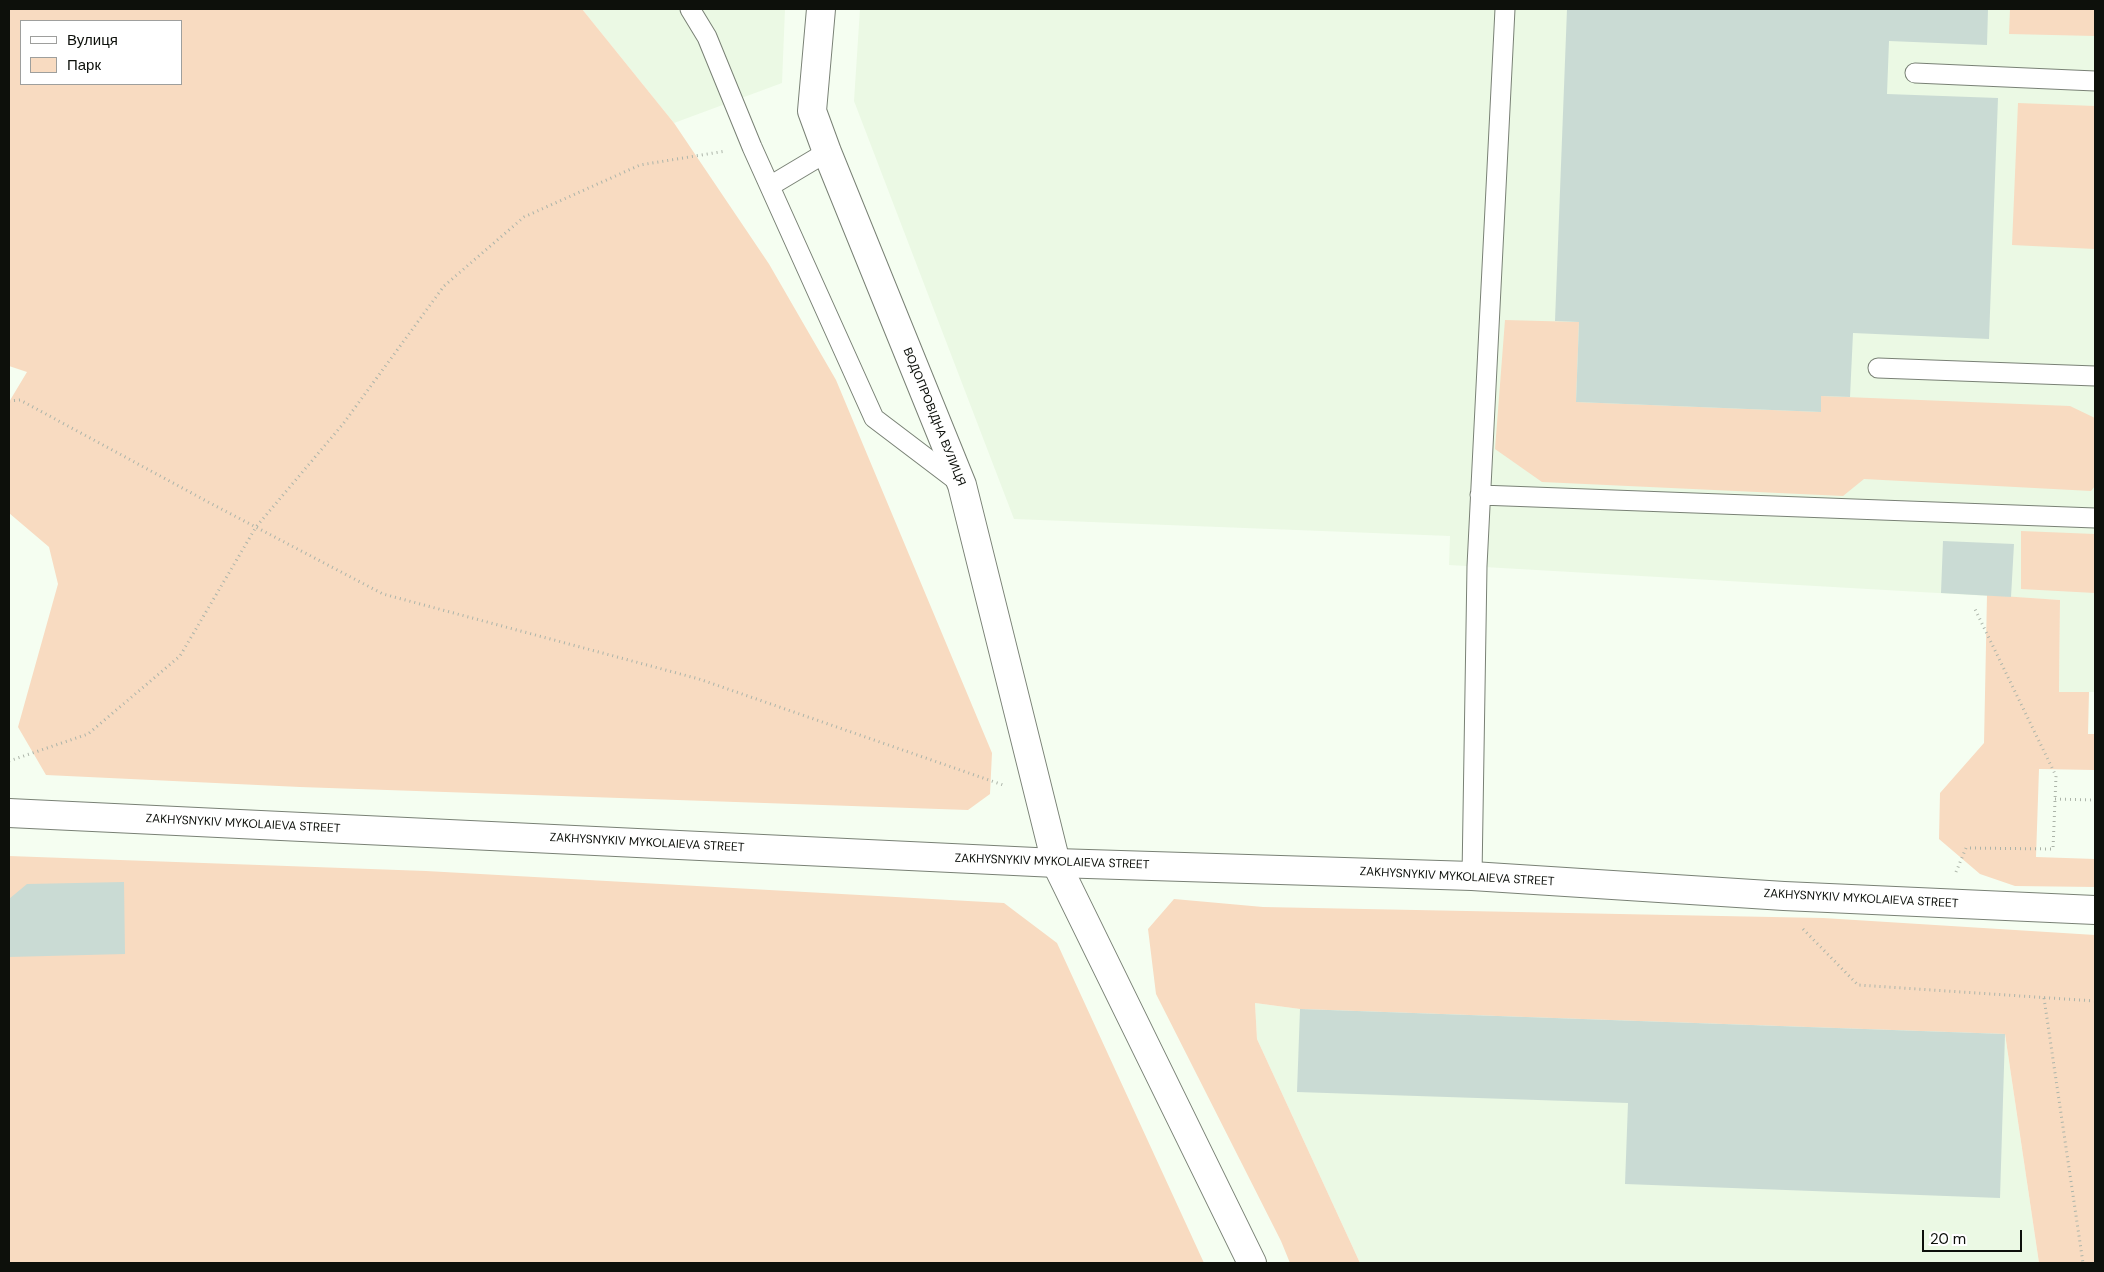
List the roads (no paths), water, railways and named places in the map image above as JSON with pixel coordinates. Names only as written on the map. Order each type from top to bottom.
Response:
[{"type":"street","name":"ВОДОПРОВІДНА ВУЛИЦЯ","points":[[821,9],[812,111],[962,485],[1056,863],[1252,1263]]},
{"type":"street","name":"ZAKHYSNYKIV MYKOLAIEVA STREET","points":[[9,813],[1056,863],[1472,876],[1784,896],[2095,910]]},
{"type":"lane","points":[[690,9],[706,37],[752,147],[874,418],[962,485]]},
{"type":"lane","points":[[1472,876],[1477,566],[1505,9]]},
{"type":"lane","points":[[1915,73],[2095,81]]},
{"type":"lane","points":[[770,186],[827,152]]},
{"type":"lane","points":[[1878,368],[2095,376]]},
{"type":"lane","points":[[1480,495],[2095,518]]}]
